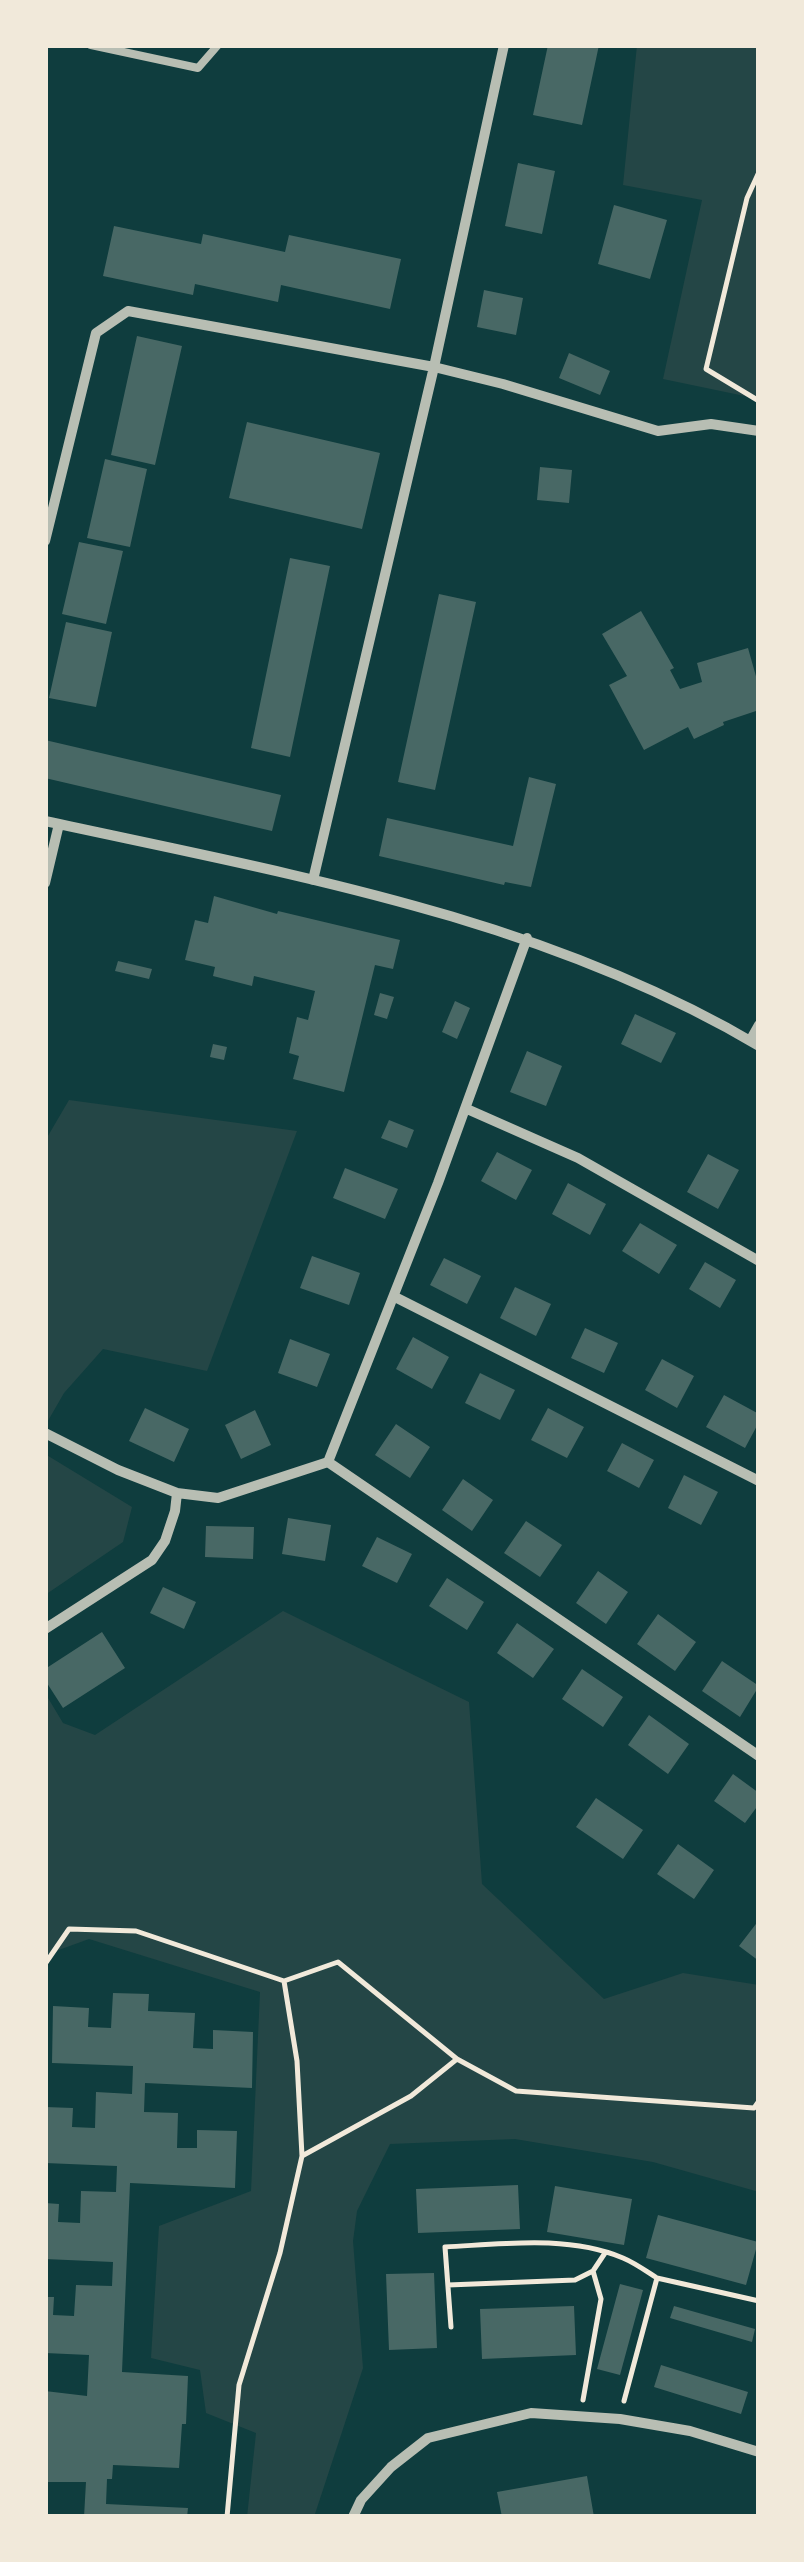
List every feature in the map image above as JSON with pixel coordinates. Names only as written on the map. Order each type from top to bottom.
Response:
[{"type":"street","points":[[313,880],[434,367],[504,45]]},
{"type":"street","points":[[45,540],[48,515],[96,333],[128,311],[434,367],[658,431],[711,424],[759,431]]},
{"type":"street","points":[[45,821],[313,880],[527,938],[661,994],[754,1044],[759,1024]]},
{"type":"street","points":[[45,884],[58,824]]},
{"type":"street","points":[[45,1434],[118,1470],[178,1493],[218,1498],[328,1462],[395,1297],[527,938]]},
{"type":"street","points":[[466,1108],[578,1158],[759,1261]]},
{"type":"street","points":[[395,1297],[759,1481]]},
{"type":"street","points":[[328,1462],[759,1756]]},
{"type":"street","points":[[45,1629],[152,1560],[164,1541],[178,1493]]},
{"type":"street","points":[[354,2517],[361,2500],[391,2467],[428,2438],[531,2413],[620,2418],[690,2431],[759,2452]]},
{"type":"lane","points":[[91,45],[198,68],[218,45]]},
{"type":"path","points":[[759,172],[747,198],[706,369],[759,401]]},
{"type":"path","points":[[45,1964],[69,1929],[136,1931],[284,1980],[338,1962],[457,2058],[516,2090],[757,2109],[759,2101]]},
{"type":"path","points":[[226,2517],[239,2385],[280,2253],[302,2156],[297,2061],[284,1980]]},
{"type":"path","points":[[302,2156],[411,2096],[457,2058]]},
{"type":"path","points":[[451,2326],[445,2247],[542,2243],[605,2253],[624,2258],[657,2278],[759,2301]]},
{"type":"path","points":[[448,2285],[575,2280],[593,2270],[605,2253]]},
{"type":"path","points":[[580,2416],[601,2299],[593,2270]]},
{"type":"path","points":[[620,2418],[657,2278]]},
{"type":"shaded area","points":[[637,45],[759,45],[759,399],[663,379],[702,200],[623,185]]},
{"type":"shaded area","points":[[69,1100],[297,1131],[207,1371],[103,1349],[64,1393],[45,1426],[45,1141]]},
{"type":"shaded area","points":[[45,1454],[132,1507],[123,1542],[45,1595]]},
{"type":"shaded area","points":[[283,1611],[469,1702],[482,1884],[604,1999],[683,1973],[759,1985],[759,2192],[653,2162],[515,2139],[390,2144],[357,2211],[353,2241],[363,2368],[314,2517],[247,2517],[256,2433],[206,2413],[200,2370],[151,2358],[159,2226],[251,2191],[260,1992],[89,1939],[45,1955],[45,1693],[63,1723],[95,1735]]},
{"type":"building","points":[[548,45],[599,45],[582,125],[533,115]]},
{"type":"building","points":[[518,163],[555,171],[542,234],[505,226]]},
{"type":"building","points":[[614,205],[667,220],[650,279],[598,264]]},
{"type":"building","points":[[114,226],[201,244],[203,234],[285,252],[289,235],[401,259],[390,309],[281,285],[278,302],[195,284],[193,295],[103,276]]},
{"type":"building","points":[[484,290],[523,298],[516,335],[477,327]]},
{"type":"building","points":[[137,336],[182,346],[155,465],[111,455]]},
{"type":"building","points":[[569,353],[610,371],[600,395],[559,378]]},
{"type":"building","points":[[247,422],[380,453],[362,529],[229,498]]},
{"type":"building","points":[[105,459],[147,469],[130,547],[87,538]]},
{"type":"building","points":[[540,467],[572,470],[569,503],[537,500]]},
{"type":"building","points":[[79,542],[123,551],[106,624],[62,614]]},
{"type":"building","points":[[290,558],[330,566],[290,757],[251,748]]},
{"type":"building","points":[[439,594],[476,602],[435,790],[398,782]]},
{"type":"building","points":[[641,611],[674,668],[670,670],[680,689],[702,682],[697,663],[748,648],[759,687],[759,710],[723,722],[724,725],[694,739],[688,727],[644,750],[609,685],[627,676],[602,634]]},
{"type":"building","points":[[66,622],[112,632],[96,707],[49,698]]},
{"type":"building","points":[[45,740],[281,795],[272,831],[45,778]]},
{"type":"building","points":[[529,777],[556,784],[531,887],[505,882],[504,885],[379,856],[387,818],[513,846]]},
{"type":"building","points":[[214,896],[277,914],[278,911],[400,940],[393,969],[375,965],[344,1092],[293,1079],[299,1056],[289,1053],[297,1017],[308,1020],[315,991],[254,976],[252,986],[213,976],[215,967],[185,960],[195,920],[208,923]]},
{"type":"building","points":[[118,961],[152,969],[149,979],[115,971]]},
{"type":"building","points":[[380,993],[394,997],[387,1019],[374,1015]]},
{"type":"building","points":[[455,1001],[470,1008],[457,1039],[442,1032]]},
{"type":"building","points":[[635,1014],[676,1033],[661,1063],[621,1044]]},
{"type":"building","points":[[213,1044],[227,1047],[224,1060],[210,1057]]},
{"type":"building","points":[[527,1051],[562,1066],[546,1106],[510,1092]]},
{"type":"building","points":[[389,1120],[414,1130],[407,1148],[381,1138]]},
{"type":"building","points":[[497,1152],[532,1170],[516,1200],[481,1181]]},
{"type":"building","points":[[708,1154],[739,1170],[718,1209],[687,1192]]},
{"type":"building","points":[[345,1168],[398,1189],[385,1219],[333,1198]]},
{"type":"building","points":[[568,1183],[606,1204],[590,1235],[552,1214]]},
{"type":"building","points":[[640,1223],[677,1245],[659,1274],[622,1251]]},
{"type":"building","points":[[312,1256],[360,1273],[349,1305],[300,1288]]},
{"type":"building","points":[[444,1258],[481,1276],[467,1304],[430,1285]]},
{"type":"building","points":[[705,1262],[736,1280],[720,1308],[689,1289]]},
{"type":"building","points":[[515,1287],[551,1304],[536,1336],[500,1318]]},
{"type":"building","points":[[585,1328],[618,1343],[604,1373],[571,1358]]},
{"type":"building","points":[[413,1337],[449,1357],[432,1389],[396,1369]]},
{"type":"building","points":[[290,1339],[330,1354],[317,1387],[278,1373]]},
{"type":"building","points":[[662,1359],[694,1376],[677,1408],[645,1390]]},
{"type":"building","points":[[480,1373],[515,1390],[500,1420],[465,1403]]},
{"type":"building","points":[[724,1395],[759,1414],[759,1422],[745,1448],[706,1427]]},
{"type":"building","points":[[145,1408],[189,1429],[174,1462],[129,1441]]},
{"type":"building","points":[[548,1408],[584,1427],[567,1458],[531,1440]]},
{"type":"building","points":[[255,1410],[271,1445],[241,1459],[225,1425]]},
{"type":"building","points":[[396,1424],[430,1447],[410,1478],[375,1455]]},
{"type":"building","points":[[622,1443],[654,1460],[639,1488],[607,1471]]},
{"type":"building","points":[[684,1475],[718,1492],[701,1525],[668,1508]]},
{"type":"building","points":[[463,1479],[493,1500],[472,1531],[442,1510]]},
{"type":"building","points":[[288,1518],[331,1525],[325,1561],[282,1554]]},
{"type":"building","points":[[526,1521],[562,1545],[540,1577],[504,1553]]},
{"type":"building","points":[[206,1526],[254,1527],[253,1559],[205,1557]]},
{"type":"building","points":[[377,1537],[412,1554],[397,1583],[362,1566]]},
{"type":"building","points":[[598,1571],[628,1592],[606,1624],[576,1603]]},
{"type":"building","points":[[447,1578],[484,1602],[467,1630],[429,1606]]},
{"type":"building","points":[[163,1587],[196,1602],[184,1629],[150,1613]]},
{"type":"building","points":[[658,1614],[696,1642],[675,1671],[637,1644]]},
{"type":"building","points":[[517,1623],[554,1649],[533,1678],[497,1653]]},
{"type":"building","points":[[102,1632],[125,1668],[63,1708],[45,1680],[45,1669]]},
{"type":"building","points":[[722,1661],[759,1686],[740,1717],[702,1691]]},
{"type":"building","points":[[582,1669],[623,1697],[603,1727],[562,1699]]},
{"type":"building","points":[[649,1715],[689,1744],[668,1774],[628,1745]]},
{"type":"building","points":[[733,1774],[759,1793],[759,1804],[745,1823],[714,1801]]},
{"type":"building","points":[[596,1798],[643,1830],[623,1859],[576,1827]]},
{"type":"building","points":[[678,1844],[714,1870],[694,1899],[657,1874]]},
{"type":"building","points":[[759,1920],[759,1961],[739,1946]]},
{"type":"building","points":[[113,1993],[149,1994],[148,2011],[195,2013],[193,2048],[213,2049],[213,2030],[253,2032],[252,2088],[145,2083],[144,2112],[178,2113],[177,2148],[197,2148],[197,2130],[237,2131],[235,2188],[130,2183],[122,2372],[188,2376],[186,2424],[182,2424],[179,2468],[113,2465],[112,2479],[107,2479],[106,2504],[188,2508],[187,2517],[84,2517],[86,2482],[45,2482],[45,2391],[87,2396],[89,2355],[45,2353],[45,2297],[54,2297],[53,2315],[74,2316],[76,2285],[112,2286],[113,2262],[45,2259],[45,2203],[59,2204],[58,2222],[80,2223],[81,2191],[116,2192],[117,2166],[45,2163],[45,2107],[73,2108],[72,2127],[95,2128],[96,2092],[132,2094],[133,2066],[52,2063],[53,2006],[89,2008],[88,2027],[111,2028]]},
{"type":"building","points":[[518,2185],[520,2229],[418,2233],[416,2189]]},
{"type":"building","points":[[555,2186],[632,2199],[624,2245],[547,2232]]},
{"type":"building","points":[[658,2215],[758,2242],[746,2285],[646,2258]]},
{"type":"building","points":[[434,2273],[437,2348],[389,2350],[386,2274]]},
{"type":"building","points":[[620,2284],[643,2290],[620,2375],[597,2369]]},
{"type":"building","points":[[574,2306],[576,2355],[482,2359],[480,2309]]},
{"type":"building","points":[[674,2306],[755,2329],[752,2342],[670,2318]]},
{"type":"building","points":[[661,2365],[748,2392],[741,2414],[654,2387]]},
{"type":"building","points":[[587,2476],[594,2517],[502,2517],[497,2492]]}]
